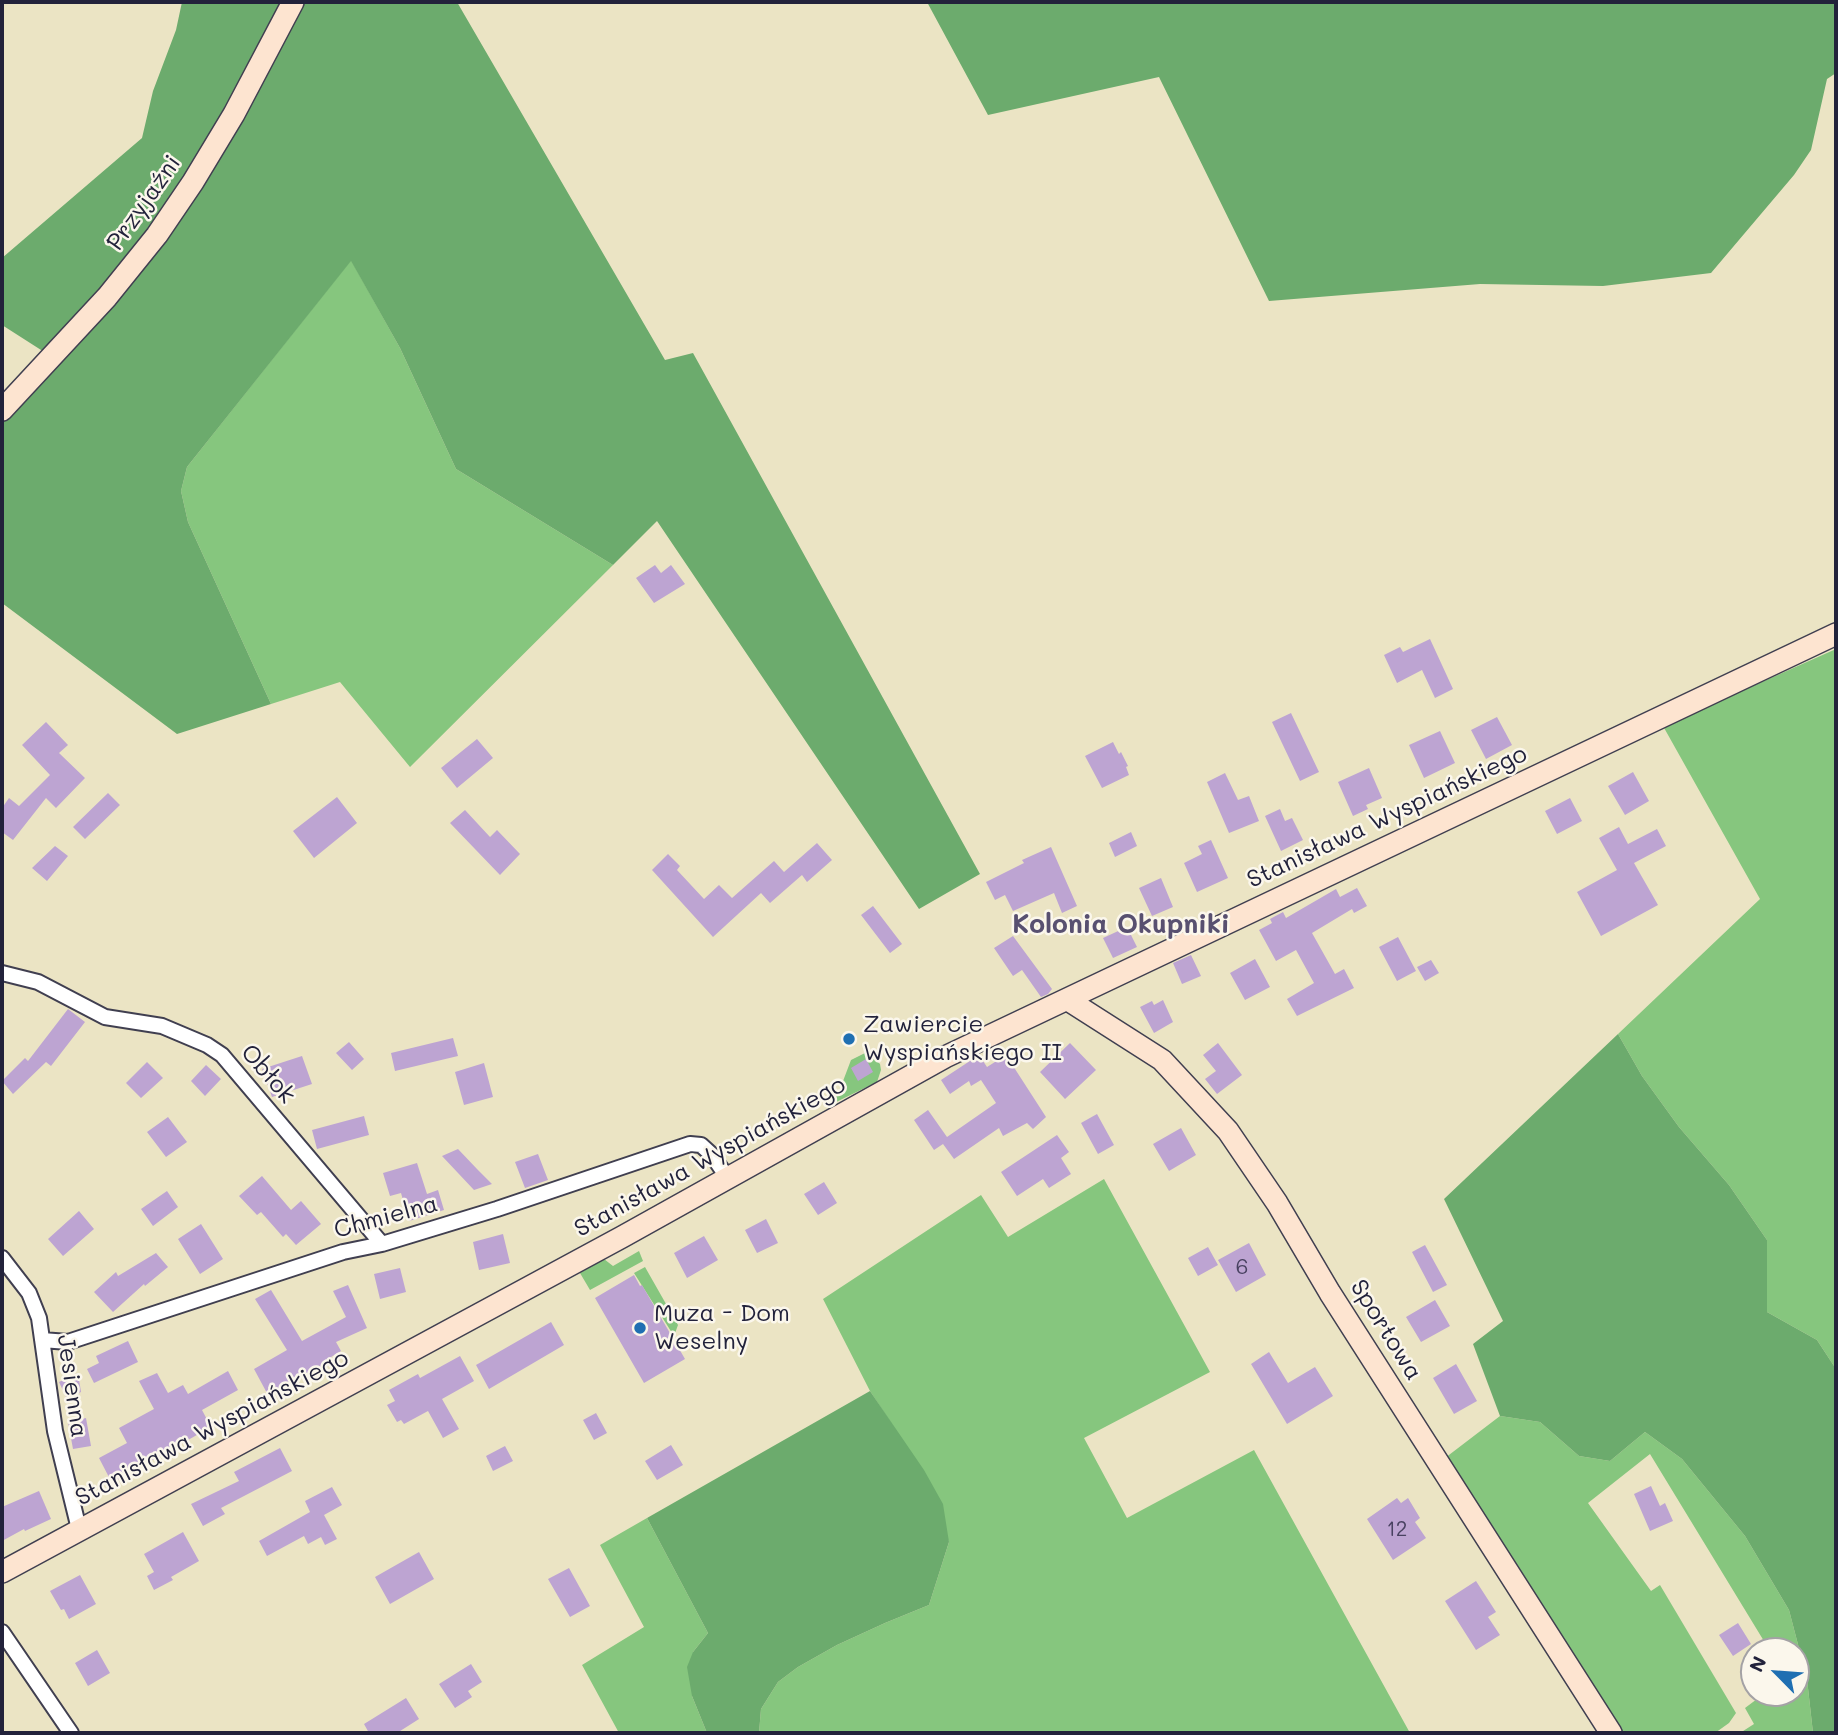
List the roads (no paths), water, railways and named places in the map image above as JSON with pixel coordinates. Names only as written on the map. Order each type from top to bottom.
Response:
[{"type":"street","name":"Przyjaźni","points":[[2,410],[107,297],[164,225],[234,114],[293,2]]},
{"type":"street","name":"Stanisława Wyspiańskiego","points":[[2,1572],[622,1237],[945,1057],[1836,634]]},
{"type":"street","name":"Obłok","points":[[2,973],[38,982],[105,1017],[162,1026],[207,1045],[222,1055],[382,1244]]},
{"type":"street","name":"Sportowa","points":[[1068,1000],[1162,1060],[1228,1131],[1277,1203],[1330,1293],[1611,1733]]},
{"type":"street","name":"Chmielna","points":[[42,1340],[68,1342],[344,1252],[382,1244],[497,1209],[690,1144],[701,1145],[712,1155],[727,1177]]},
{"type":"street","name":"Jesienna","points":[[2,1258],[29,1293],[39,1318],[55,1432],[79,1530]]},
{"type":"street","points":[[2,1633],[71,1733]]},
{"type":"place","name":"Zawiercie Wyspiańskiego II","points":[[849,1039]]},
{"type":"place","name":"Muza - Dom Weselny","points":[[640,1328]]},
{"type":"district","name":"Kolonia Okupniki","points":[[1121,925]]}]
